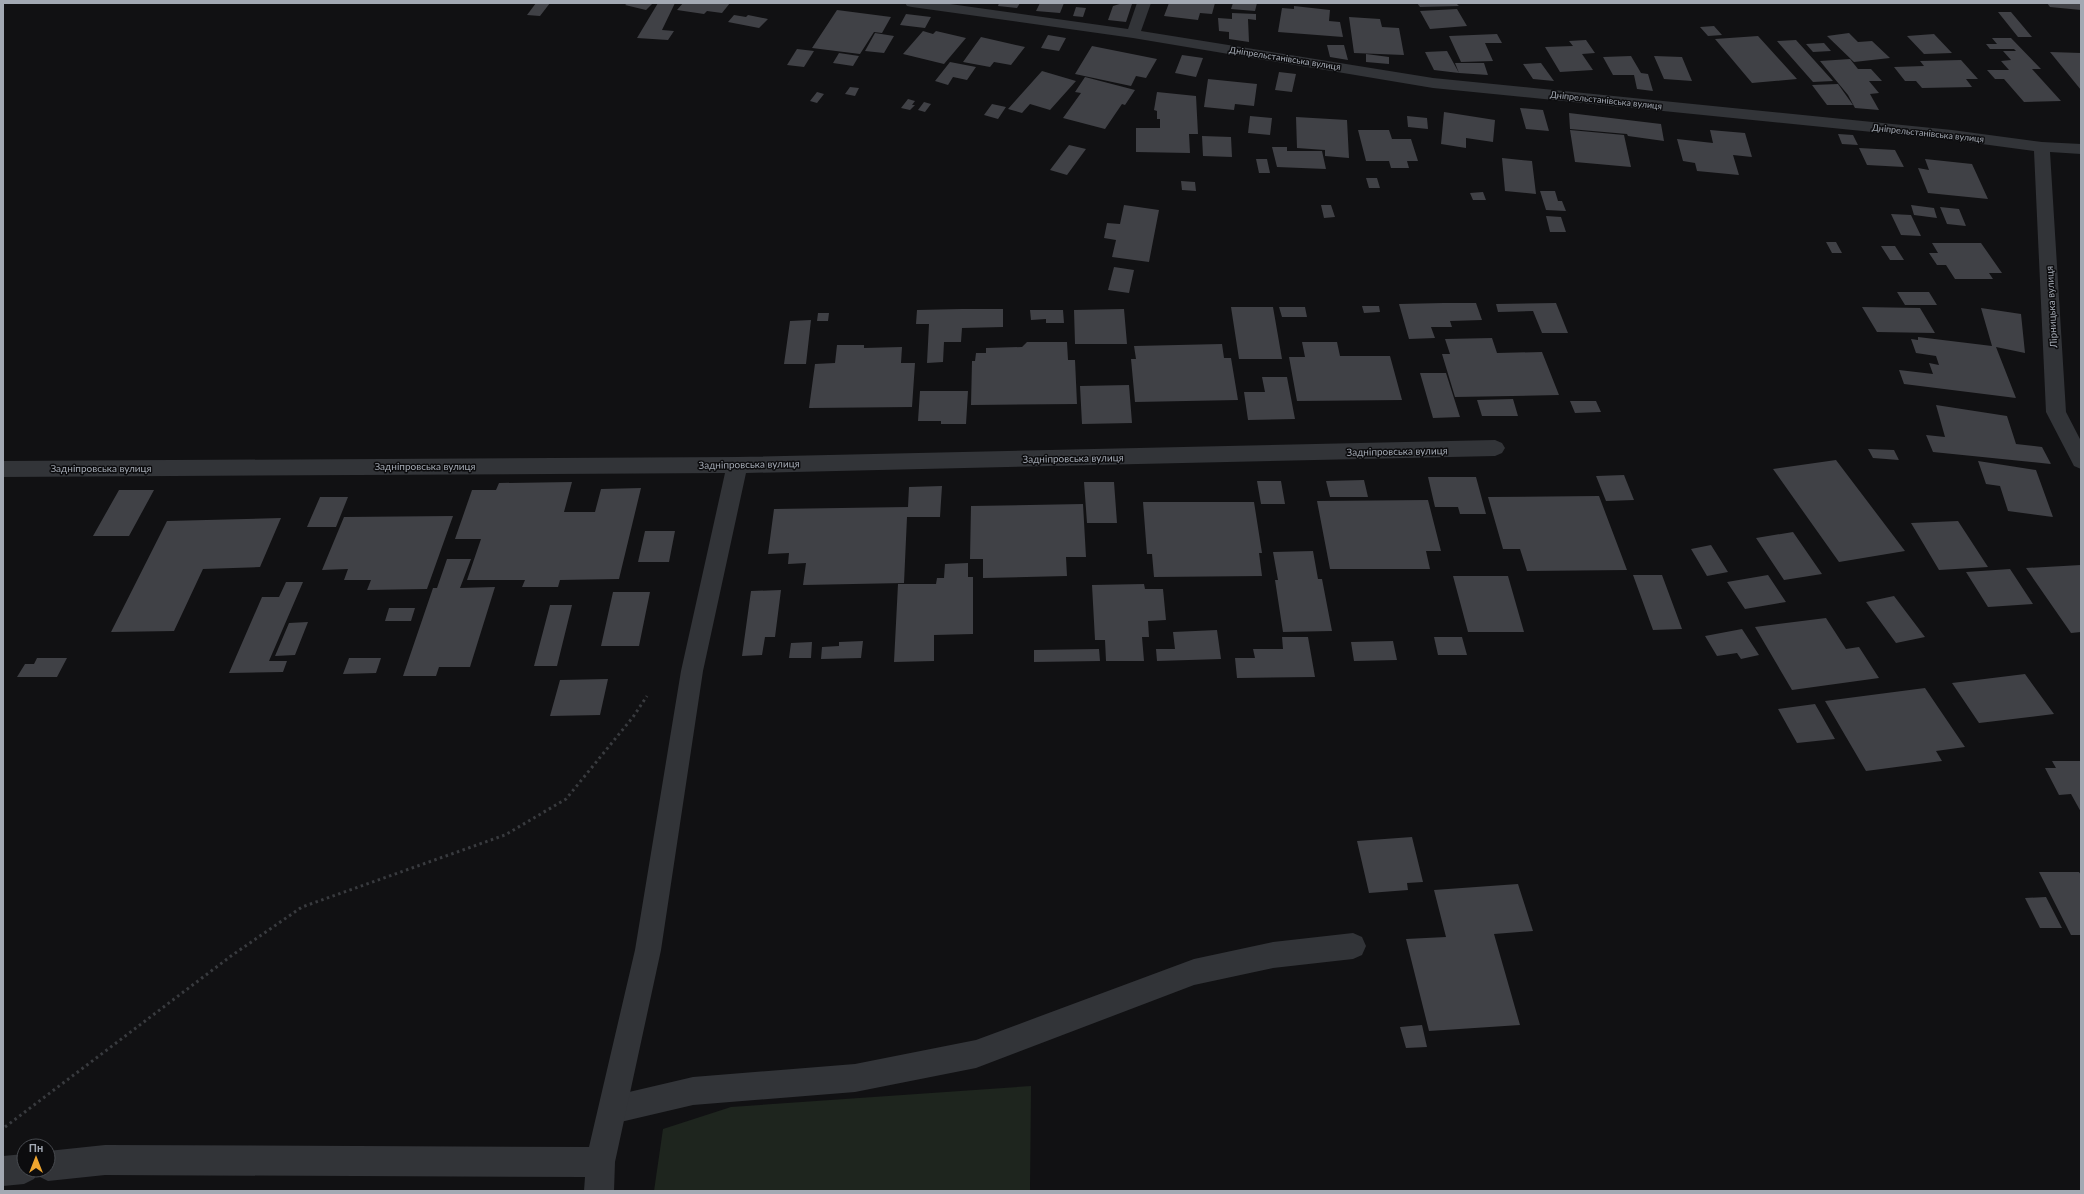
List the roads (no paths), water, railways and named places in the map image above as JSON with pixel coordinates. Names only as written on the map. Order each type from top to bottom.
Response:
[{"type":"street","name":"Дніпрельстанівська вулиця","points":[[912,3],[1133,34],[1433,82],[1952,135],[2042,147],[2081,149]]},
{"type":"street","points":[[1133,34],[1144,3]]},
{"type":"street","name":"Лірницька вулиця","points":[[2042,147],[2056,412],[2081,461]]},
{"type":"street","name":"Задніпровська вулиця","points":[[3,469],[737,465],[1495,448]]},
{"type":"street","points":[[599,1191],[600,1162],[648,950],[692,671],[737,465]]},
{"type":"street","points":[[612,1110],[693,1091],[855,1078],[976,1054],[1194,972],[1273,955],[1353,946]]},
{"type":"street","points":[[56,1165],[106,1160],[600,1162]]},
{"type":"street","points":[[3,1171],[16,1170]]}]
